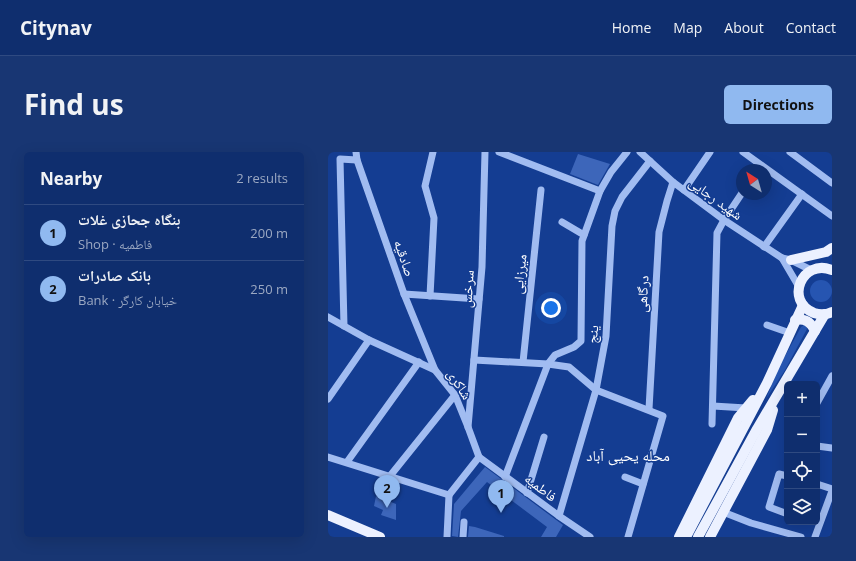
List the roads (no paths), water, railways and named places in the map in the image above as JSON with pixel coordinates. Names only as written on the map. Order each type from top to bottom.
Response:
[{"type":"main road","points":[[787,259],[826,252],[832,248]]},
{"type":"main road","points":[[822,268],[832,248]]},
{"type":"main road","points":[[828,313],[817,314],[809,311],[803,305],[799,295],[799,287],[802,278],[811,270],[822,268],[832,270]]},
{"type":"main road","points":[[686,537],[767,383],[803,305]]},
{"type":"main road","points":[[698,537],[757,429],[815,331],[828,313]]},
{"type":"main road","points":[[795,320],[807,320],[813,325],[815,331]]},
{"type":"main road","points":[[679,537],[738,418],[767,383]]},
{"type":"main road","points":[[710,537],[767,430],[781,390]]},
{"type":"main road","points":[[328,515],[380,537]]},
{"type":"street","name":"صادقیه","points":[[356,152],[357,160],[404,294],[435,370]]},
{"type":"street","points":[[430,296],[434,218],[425,186],[433,152]]},
{"type":"street","name":"سرخس","points":[[468,427],[482,267],[485,152]]},
{"type":"street","points":[[499,152],[600,192]]},
{"type":"street","points":[[505,477],[548,364],[555,355],[574,347],[581,340],[581,248],[584,235],[600,192],[611,172],[627,152]]},
{"type":"street","name":"شهید رجایی","points":[[640,152],[673,182],[724,220],[764,247],[811,270]]},
{"type":"street","points":[[684,190],[710,152]]},
{"type":"street","points":[[743,152],[756,164]]},
{"type":"street","points":[[790,152],[832,183]]},
{"type":"street","points":[[344,326],[340,159],[357,160]]},
{"type":"street","name":"ینج","points":[[559,516],[596,390],[606,336],[612,226],[615,211],[622,197],[650,161]]},
{"type":"street","points":[[772,175],[802,194],[832,216]]},
{"type":"street","name":"درگاهی","points":[[649,409],[659,232],[666,201],[673,182]]},
{"type":"street","name":"میرزایی","points":[[523,362],[542,190]]},
{"type":"street","points":[[764,247],[802,194]]},
{"type":"street","points":[[712,424],[717,233],[737,200]]},
{"type":"street","points":[[562,222],[584,235]]},
{"type":"street","name":"شهید رجایی","points":[[787,259],[799,287]]},
{"type":"street","points":[[404,294],[479,299]]},
{"type":"street","name":"شاکری","points":[[328,317],[369,340],[435,370],[454,395],[468,427],[478,457]]},
{"type":"street","points":[[767,325],[790,333]]},
{"type":"street","points":[[328,400],[369,340]]},
{"type":"street","points":[[474,360],[523,362],[569,367],[596,390],[649,409],[663,416],[628,537]]},
{"type":"street","points":[[347,462],[419,362]]},
{"type":"street","points":[[820,398],[832,376]]},
{"type":"street","points":[[390,476],[454,395]]},
{"type":"street","points":[[713,406],[746,408]]},
{"type":"street","points":[[527,492],[544,437]]},
{"type":"street","points":[[820,446],[832,448]]},
{"type":"street","points":[[328,456],[449,495]]},
{"type":"street","points":[[447,537],[449,495],[478,457]]},
{"type":"street","name":"فاطمیه","points":[[478,457],[590,537]]},
{"type":"street","points":[[784,475],[779,474],[769,507],[784,513]]},
{"type":"street","points":[[625,476],[643,484]]},
{"type":"street","points":[[815,537],[832,490],[820,485]]},
{"type":"street","points":[[723,512],[751,523],[801,537]]},
{"type":"street","points":[[463,537],[464,522]]},
{"type":"place","name":"بانک صادرات","points":[[387,508]]},
{"type":"place","name":"بنگاه جحازی غلات","points":[[501,513]]},
{"type":"district","name":"محله یحیی آباد","points":[[628,455]]}]
